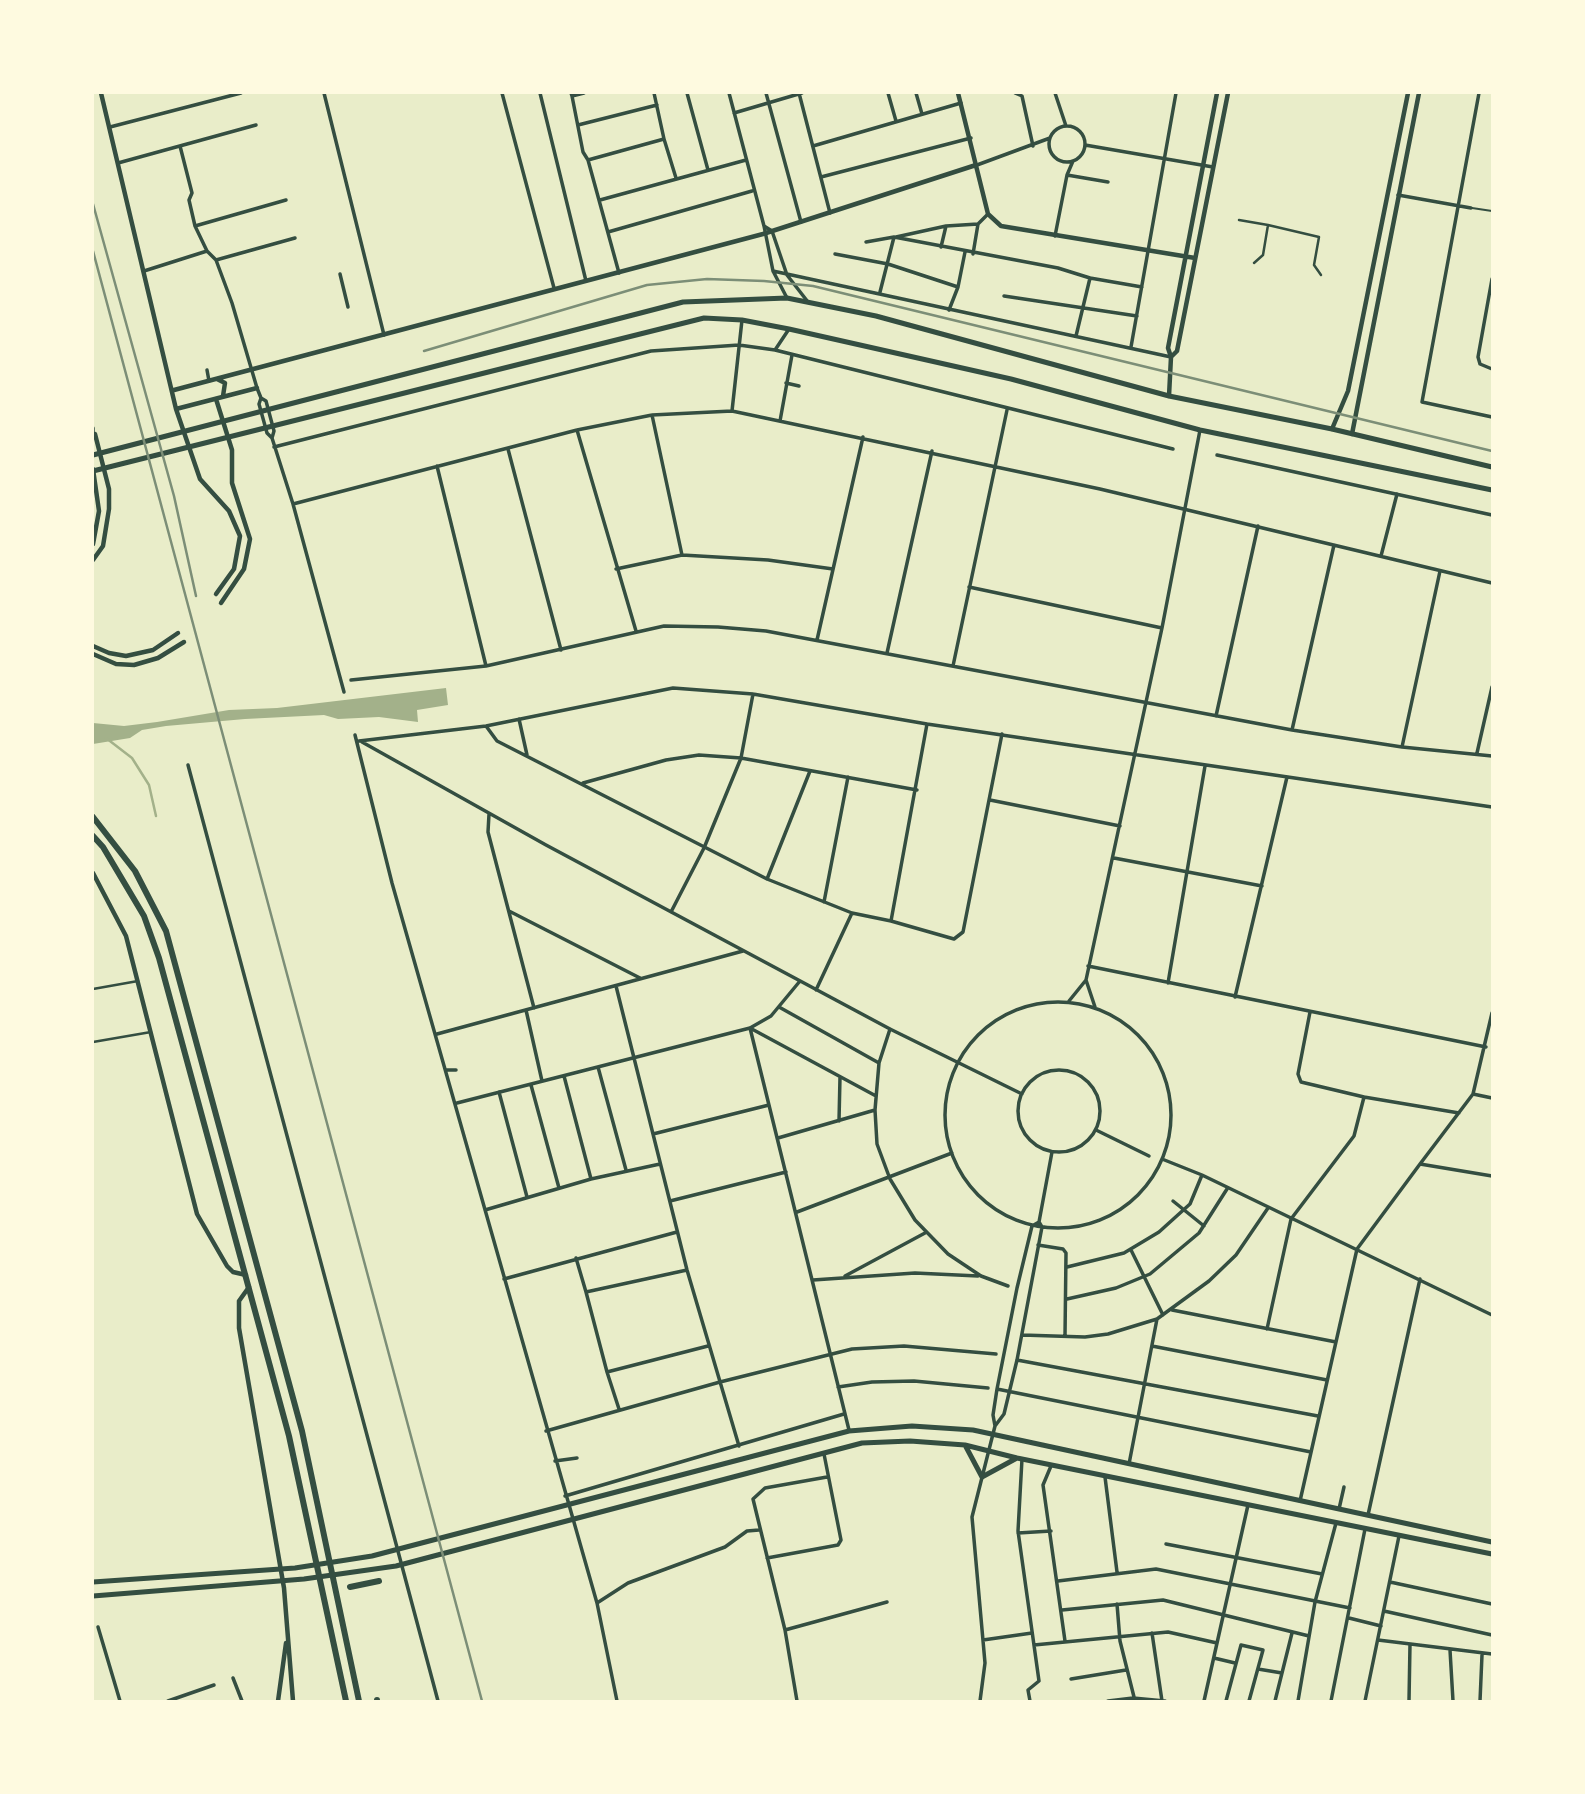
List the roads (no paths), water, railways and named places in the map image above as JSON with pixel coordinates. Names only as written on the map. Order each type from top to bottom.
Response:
[{"type":"highway","points":[[93,817],[135,871],[166,931],[302,1430],[359,1701]]},
{"type":"highway","points":[[93,836],[103,847],[144,916],[175,1017],[289,1436],[346,1701]]},
{"type":"highway","points":[[350,1587],[379,1581]]},
{"type":"main road","points":[[93,455],[683,302],[787,298],[876,316],[1169,396],[1332,429],[1492,467]]},
{"type":"main road","points":[[93,470],[657,327],[704,318],[727,318],[789,329],[1011,379],[1200,430],[1492,490]]},
{"type":"main road","points":[[93,1583],[295,1568],[363,1558],[506,1524],[849,1431],[912,1426],[959,1428],[1492,1542]]},
{"type":"main road","points":[[93,1597],[304,1579],[397,1566],[862,1443],[909,1441],[965,1445],[1019,1459],[1492,1554]]},
{"type":"main road","points":[[965,1445],[982,1477],[1019,1459]]},
{"type":"street","points":[[101,93],[176,409],[200,479],[229,511],[240,536],[237,563],[216,594]]},
{"type":"street","points":[[110,127],[241,93]]},
{"type":"street","points":[[324,93],[384,335]]},
{"type":"street","points":[[502,93],[554,288]]},
{"type":"street","points":[[540,93],[586,281]]},
{"type":"street","points":[[584,93],[571,94],[583,152],[600,200],[619,273]]},
{"type":"street","points":[[654,93],[676,178]]},
{"type":"street","points":[[687,93],[708,170]]},
{"type":"street","points":[[729,93],[773,271],[787,298]]},
{"type":"street","points":[[766,93],[801,222]]},
{"type":"street","points":[[734,113],[800,93],[830,213]]},
{"type":"street","points":[[888,93],[896,122]]},
{"type":"street","points":[[916,93],[922,114]]},
{"type":"street","points":[[957,93],[971,138],[988,214],[993,220],[1013,229],[1195,258]]},
{"type":"street","points":[[1015,93],[1022,96],[1033,146]]},
{"type":"street","points":[[1055,93],[1066,126]]},
{"type":"street","points":[[1131,347],[1146,249],[1176,93]]},
{"type":"street","points":[[1169,396],[1171,357],[1168,348],[1217,93]]},
{"type":"street","points":[[1171,357],[1177,351],[1228,93]]},
{"type":"street","points":[[1332,429],[1348,391],[1408,93]]},
{"type":"street","points":[[1352,435],[1419,93]]},
{"type":"street","points":[[1479,93],[1422,402],[1492,417]]},
{"type":"street","points":[[813,146],[961,103]]},
{"type":"street","points":[[578,125],[657,105]]},
{"type":"street","points":[[118,163],[256,125]]},
{"type":"street","points":[[172,388],[216,379],[764,234],[1033,146],[1066,126],[1081,132],[1085,145],[1082,155],[1073,161],[1065,162],[1054,157],[1050,150],[1050,138]]},
{"type":"street","points":[[821,177],[971,138]]},
{"type":"street","points":[[588,160],[664,139]]},
{"type":"street","points":[[1085,145],[1213,167]]},
{"type":"street","points":[[180,146],[192,194],[189,200],[195,226],[207,251],[216,260],[232,303],[261,398],[259,404],[267,433],[272,438],[293,504],[344,692]]},
{"type":"street","points":[[600,200],[746,160]]},
{"type":"street","points":[[1394,160],[1405,164]]},
{"type":"street","points":[[1055,236],[1067,175],[1073,161]]},
{"type":"street","points":[[1067,175],[1108,182]]},
{"type":"street","points":[[608,232],[752,191]]},
{"type":"street","points":[[1398,195],[1471,208]]},
{"type":"street","points":[[195,226],[286,200]]},
{"type":"street","points":[[973,254],[978,224],[988,214]]},
{"type":"street","points":[[1239,220],[1319,237],[1314,265],[1321,275]]},
{"type":"street","points":[[866,242],[946,226],[978,224]]},
{"type":"street","points":[[1254,263],[1263,255],[1268,225]]},
{"type":"street","points":[[764,226],[772,231],[788,275],[808,302]]},
{"type":"street","points":[[941,247],[946,226]]},
{"type":"street","points":[[216,260],[295,237]]},
{"type":"street","points":[[894,237],[1142,287]]},
{"type":"street","points":[[880,292],[894,237]]},
{"type":"street","points":[[144,271],[207,251]]},
{"type":"street","points":[[949,310],[958,287],[965,251]]},
{"type":"street","points":[[835,254],[888,264],[958,287]]},
{"type":"street","points":[[773,271],[1171,357]]},
{"type":"street","points":[[340,274],[348,307]]},
{"type":"street","points":[[1076,336],[1090,278]]},
{"type":"street","points":[[1492,279],[1478,357],[1480,364],[1492,369]]},
{"type":"street","points":[[1004,296],[1137,316]]},
{"type":"street","points":[[732,411],[742,320]]},
{"type":"street","points":[[775,350],[789,329]]},
{"type":"street","points":[[274,447],[651,351],[739,345],[775,350],[1007,410],[1173,449]]},
{"type":"street","points":[[780,421],[792,355]]},
{"type":"street","points":[[207,370],[209,380]]},
{"type":"street","points":[[216,379],[225,383],[223,397]]},
{"type":"street","points":[[786,383],[799,386]]},
{"type":"street","points":[[176,409],[257,388]]},
{"type":"street","points":[[1348,391],[1358,394]]},
{"type":"street","points":[[216,399],[232,450],[232,483],[250,539],[244,569],[221,603]]},
{"type":"street","points":[[953,666],[1007,410]]},
{"type":"street","points":[[293,504],[577,430],[652,415],[732,411],[932,451],[1492,583]]},
{"type":"street","points":[[652,415],[682,555]]},
{"type":"street","points":[[93,428],[109,489],[103,546],[93,560]]},
{"type":"street","points":[[577,430],[636,631]]},
{"type":"street","points":[[1095,1007],[1086,980],[1088,967],[1114,858],[1162,628],[1200,430]]},
{"type":"street","points":[[817,640],[863,437]]},
{"type":"street","points":[[508,448],[561,650]]},
{"type":"street","points":[[887,653],[932,451]]},
{"type":"street","points":[[1217,455],[1492,515]]},
{"type":"street","points":[[437,466],[486,666]]},
{"type":"street","points":[[93,470],[99,512],[93,544]]},
{"type":"street","points":[[1381,556],[1397,494]]},
{"type":"street","points":[[1216,716],[1258,526]]},
{"type":"street","points":[[1292,730],[1334,545]]},
{"type":"street","points":[[616,569],[682,555],[768,560],[833,569]]},
{"type":"street","points":[[1402,747],[1440,571]]},
{"type":"street","points":[[970,587],[1162,628]]},
{"type":"street","points":[[351,680],[486,666],[664,626],[718,626],[817,640],[1292,730],[1402,747],[1492,756]]},
{"type":"street","points":[[93,646],[108,653],[126,656],[153,650],[178,633]]},
{"type":"street","points":[[93,654],[116,664],[134,666],[158,658],[184,642]]},
{"type":"street","points":[[922,660],[923,653]]},
{"type":"street","points":[[1477,754],[1492,687]]},
{"type":"street","points":[[1022,1094],[816,990],[489,814],[360,741],[486,726],[658,689],[753,694],[927,724],[1492,807]]},
{"type":"street","points":[[671,912],[704,848],[741,758],[753,694]]},
{"type":"street","points":[[519,719],[527,755]]},
{"type":"street","points":[[891,920],[927,724]]},
{"type":"street","points":[[486,726],[498,741],[767,879],[852,914],[891,920],[954,939],[963,932],[1002,734]]},
{"type":"street","points":[[355,735],[393,883],[503,1279],[597,1603],[617,1701]]},
{"type":"street","points":[[583,783],[666,760],[699,755],[741,758],[917,790]]},
{"type":"street","points":[[188,765],[438,1701]]},
{"type":"street","points":[[1168,983],[1205,766]]},
{"type":"street","points":[[767,879],[810,771]]},
{"type":"street","points":[[824,903],[848,777]]},
{"type":"street","points":[[1235,997],[1287,778]]},
{"type":"street","points":[[990,800],[1120,826]]},
{"type":"street","points":[[489,814],[488,832],[534,1008]]},
{"type":"street","points":[[1114,858],[1186,874],[1262,886]]},
{"type":"street","points":[[93,873],[126,936],[197,1214],[228,1266],[233,1272],[246,1275]]},
{"type":"street","points":[[509,911],[641,979]]},
{"type":"street","points":[[816,990],[852,914]]},
{"type":"street","points":[[437,1034],[743,951]]},
{"type":"street","points":[[1088,967],[1486,1047]]},
{"type":"street","points":[[1069,1001],[1086,980]]},
{"type":"street","points":[[93,989],[138,981]]},
{"type":"street","points":[[456,1103],[750,1028],[771,1016],[800,981]]},
{"type":"street","points":[[616,986],[687,1270],[739,1446]]},
{"type":"street","points":[[1049,1001],[1069,1001],[1095,1007],[1131,1028],[1157,1059],[1165,1078],[1171,1119],[1162,1160],[1139,1195],[1123,1208],[1084,1226],[1032,1226],[989,1205],[967,1182],[951,1153],[945,1117],[946,1098],[957,1063],[980,1032],[1012,1010],[1049,1001]]},
{"type":"street","points":[[779,1007],[879,1063]]},
{"type":"street","points":[[526,1010],[542,1082]]},
{"type":"street","points":[[1310,1012],[1298,1080],[1364,1097],[1459,1113]]},
{"type":"street","points":[[1300,1501],[1357,1250],[1474,1094],[1492,1013]]},
{"type":"street","points":[[750,1028],[876,1096]]},
{"type":"street","points":[[750,1028],[849,1431]]},
{"type":"street","points":[[890,1029],[879,1063],[876,1096],[877,1144],[890,1179],[925,1233],[948,1254],[981,1276],[1008,1286]]},
{"type":"street","points":[[93,1042],[150,1032]]},
{"type":"street","points":[[598,1067],[626,1170]]},
{"type":"street","points":[[446,1070],[456,1070]]},
{"type":"street","points":[[1064,1070],[1077,1074],[1097,1095],[1100,1109],[1096,1130],[1078,1148],[1052,1152],[1037,1146],[1025,1134],[1018,1110],[1022,1094],[1031,1082],[1049,1072],[1064,1070]]},
{"type":"street","points":[[565,1076],[591,1179]]},
{"type":"street","points":[[839,1121],[840,1077]]},
{"type":"street","points":[[531,1084],[559,1188]]},
{"type":"street","points":[[499,1092],[527,1197]]},
{"type":"street","points":[[1474,1094],[1492,1098]]},
{"type":"street","points":[[1267,1329],[1291,1219],[1354,1136],[1364,1097]]},
{"type":"street","points":[[653,1133],[769,1105]]},
{"type":"street","points":[[778,1138],[876,1110]]},
{"type":"street","points":[[1096,1130],[1149,1156]]},
{"type":"street","points":[[995,1426],[1001,1421],[1017,1360],[1042,1227],[1039,1222],[1052,1152]]},
{"type":"street","points":[[796,1212],[890,1179],[951,1153]]},
{"type":"street","points":[[1162,1160],[1202,1175],[1492,1315]]},
{"type":"street","points":[[485,1210],[591,1179],[660,1164]]},
{"type":"street","points":[[1420,1164],[1492,1176]]},
{"type":"street","points":[[670,1201],[786,1172]]},
{"type":"street","points":[[1067,1267],[1131,1250],[1185,1210],[1202,1175]]},
{"type":"street","points":[[1067,1299],[1144,1278],[1168,1261],[1205,1226],[1227,1189]]},
{"type":"street","points":[[1173,1201],[1205,1226]]},
{"type":"street","points":[[1021,1335],[1065,1337],[1108,1334],[1157,1319],[1172,1310],[1236,1255],[1268,1208]]},
{"type":"street","points":[[980,1701],[984,1671],[983,1640],[972,1517],[995,1426],[993,1415],[997,1389],[1032,1226],[1039,1222]]},
{"type":"street","points":[[503,1279],[677,1232]]},
{"type":"street","points":[[843,1277],[925,1233]]},
{"type":"street","points":[[493,1241],[502,1239]]},
{"type":"street","points":[[1038,1245],[1065,1251],[1065,1337]]},
{"type":"street","points":[[1131,1250],[1163,1315]]},
{"type":"street","points":[[576,1258],[618,1409]]},
{"type":"street","points":[[586,1292],[687,1270]]},
{"type":"street","points":[[813,1280],[915,1273],[981,1276]]},
{"type":"street","points":[[1368,1515],[1420,1279]]},
{"type":"street","points":[[249,1287],[239,1301],[239,1328],[284,1588],[293,1701]]},
{"type":"street","points":[[1172,1310],[1336,1342]]},
{"type":"street","points":[[1129,1465],[1157,1319]]},
{"type":"street","points":[[607,1373],[708,1346]]},
{"type":"street","points":[[546,1430],[830,1354],[893,1346],[996,1354]]},
{"type":"street","points":[[1152,1346],[1327,1380]]},
{"type":"street","points":[[1017,1360],[1318,1416]]},
{"type":"street","points":[[838,1387],[914,1381],[988,1388]]},
{"type":"street","points":[[997,1389],[1311,1452]]},
{"type":"street","points":[[565,1496],[844,1414]]},
{"type":"street","points":[[767,1558],[838,1545],[841,1540],[824,1454]]},
{"type":"street","points":[[555,1461],[577,1458]]},
{"type":"street","points":[[1019,1459],[1018,1533],[1039,1681],[1028,1690],[1030,1701]]},
{"type":"street","points":[[1052,1464],[1043,1485],[1065,1641]]},
{"type":"street","points":[[1105,1475],[1117,1572]]},
{"type":"street","points":[[797,1701],[786,1630],[753,1499],[765,1488],[827,1477]]},
{"type":"street","points":[[1339,1509],[1344,1487]]},
{"type":"street","points":[[1204,1701],[1233,1584],[1248,1504]]},
{"type":"street","points":[[1298,1701],[1315,1602],[1336,1523]]},
{"type":"street","points":[[1331,1701],[1366,1529]]},
{"type":"street","points":[[597,1603],[628,1583],[725,1547],[747,1531],[759,1530]]},
{"type":"street","points":[[1018,1533],[1051,1531]]},
{"type":"street","points":[[1365,1701],[1399,1536]]},
{"type":"street","points":[[1166,1544],[1322,1574]]},
{"type":"street","points":[[1058,1581],[1156,1569],[1350,1608]]},
{"type":"street","points":[[1390,1582],[1492,1604]]},
{"type":"street","points":[[1062,1610],[1163,1600],[1309,1636]]},
{"type":"street","points":[[786,1630],[887,1602]]},
{"type":"street","points":[[1117,1604],[1119,1635],[1134,1700]]},
{"type":"street","points":[[1384,1611],[1492,1635]]},
{"type":"street","points":[[1349,1618],[1381,1626]]},
{"type":"street","points":[[98,1627],[120,1701]]},
{"type":"street","points":[[1034,1645],[1174,1632],[1217,1643]]},
{"type":"street","points":[[983,1640],[1032,1633]]},
{"type":"street","points":[[1108,1701],[1164,1701],[1152,1633]]},
{"type":"street","points":[[1275,1701],[1292,1633]]},
{"type":"street","points":[[278,1701],[287,1636]]},
{"type":"street","points":[[1378,1640],[1482,1655],[1492,1654]]},
{"type":"street","points":[[1409,1701],[1410,1644]]},
{"type":"street","points":[[1226,1701],[1240,1645],[1262,1648],[1249,1701]]},
{"type":"street","points":[[1450,1650],[1453,1701]]},
{"type":"street","points":[[1480,1701],[1482,1655]]},
{"type":"street","points":[[1214,1658],[1236,1663]]},
{"type":"street","points":[[1258,1669],[1282,1673]]},
{"type":"street","points":[[1071,1679],[1126,1670]]},
{"type":"street","points":[[233,1678],[242,1701]]},
{"type":"street","points":[[168,1701],[214,1685]]},
{"type":"lane","points":[[1471,208],[1492,211]]},
{"type":"waterway","points":[[106,738],[132,758],[149,785],[156,816]]},
{"type":"railway","points":[[93,204],[174,496],[196,596]]},
{"type":"railway","points":[[93,251],[482,1701]]},
{"type":"railway","points":[[424,351],[647,285],[707,279],[764,281],[813,286],[1492,451]]}]
